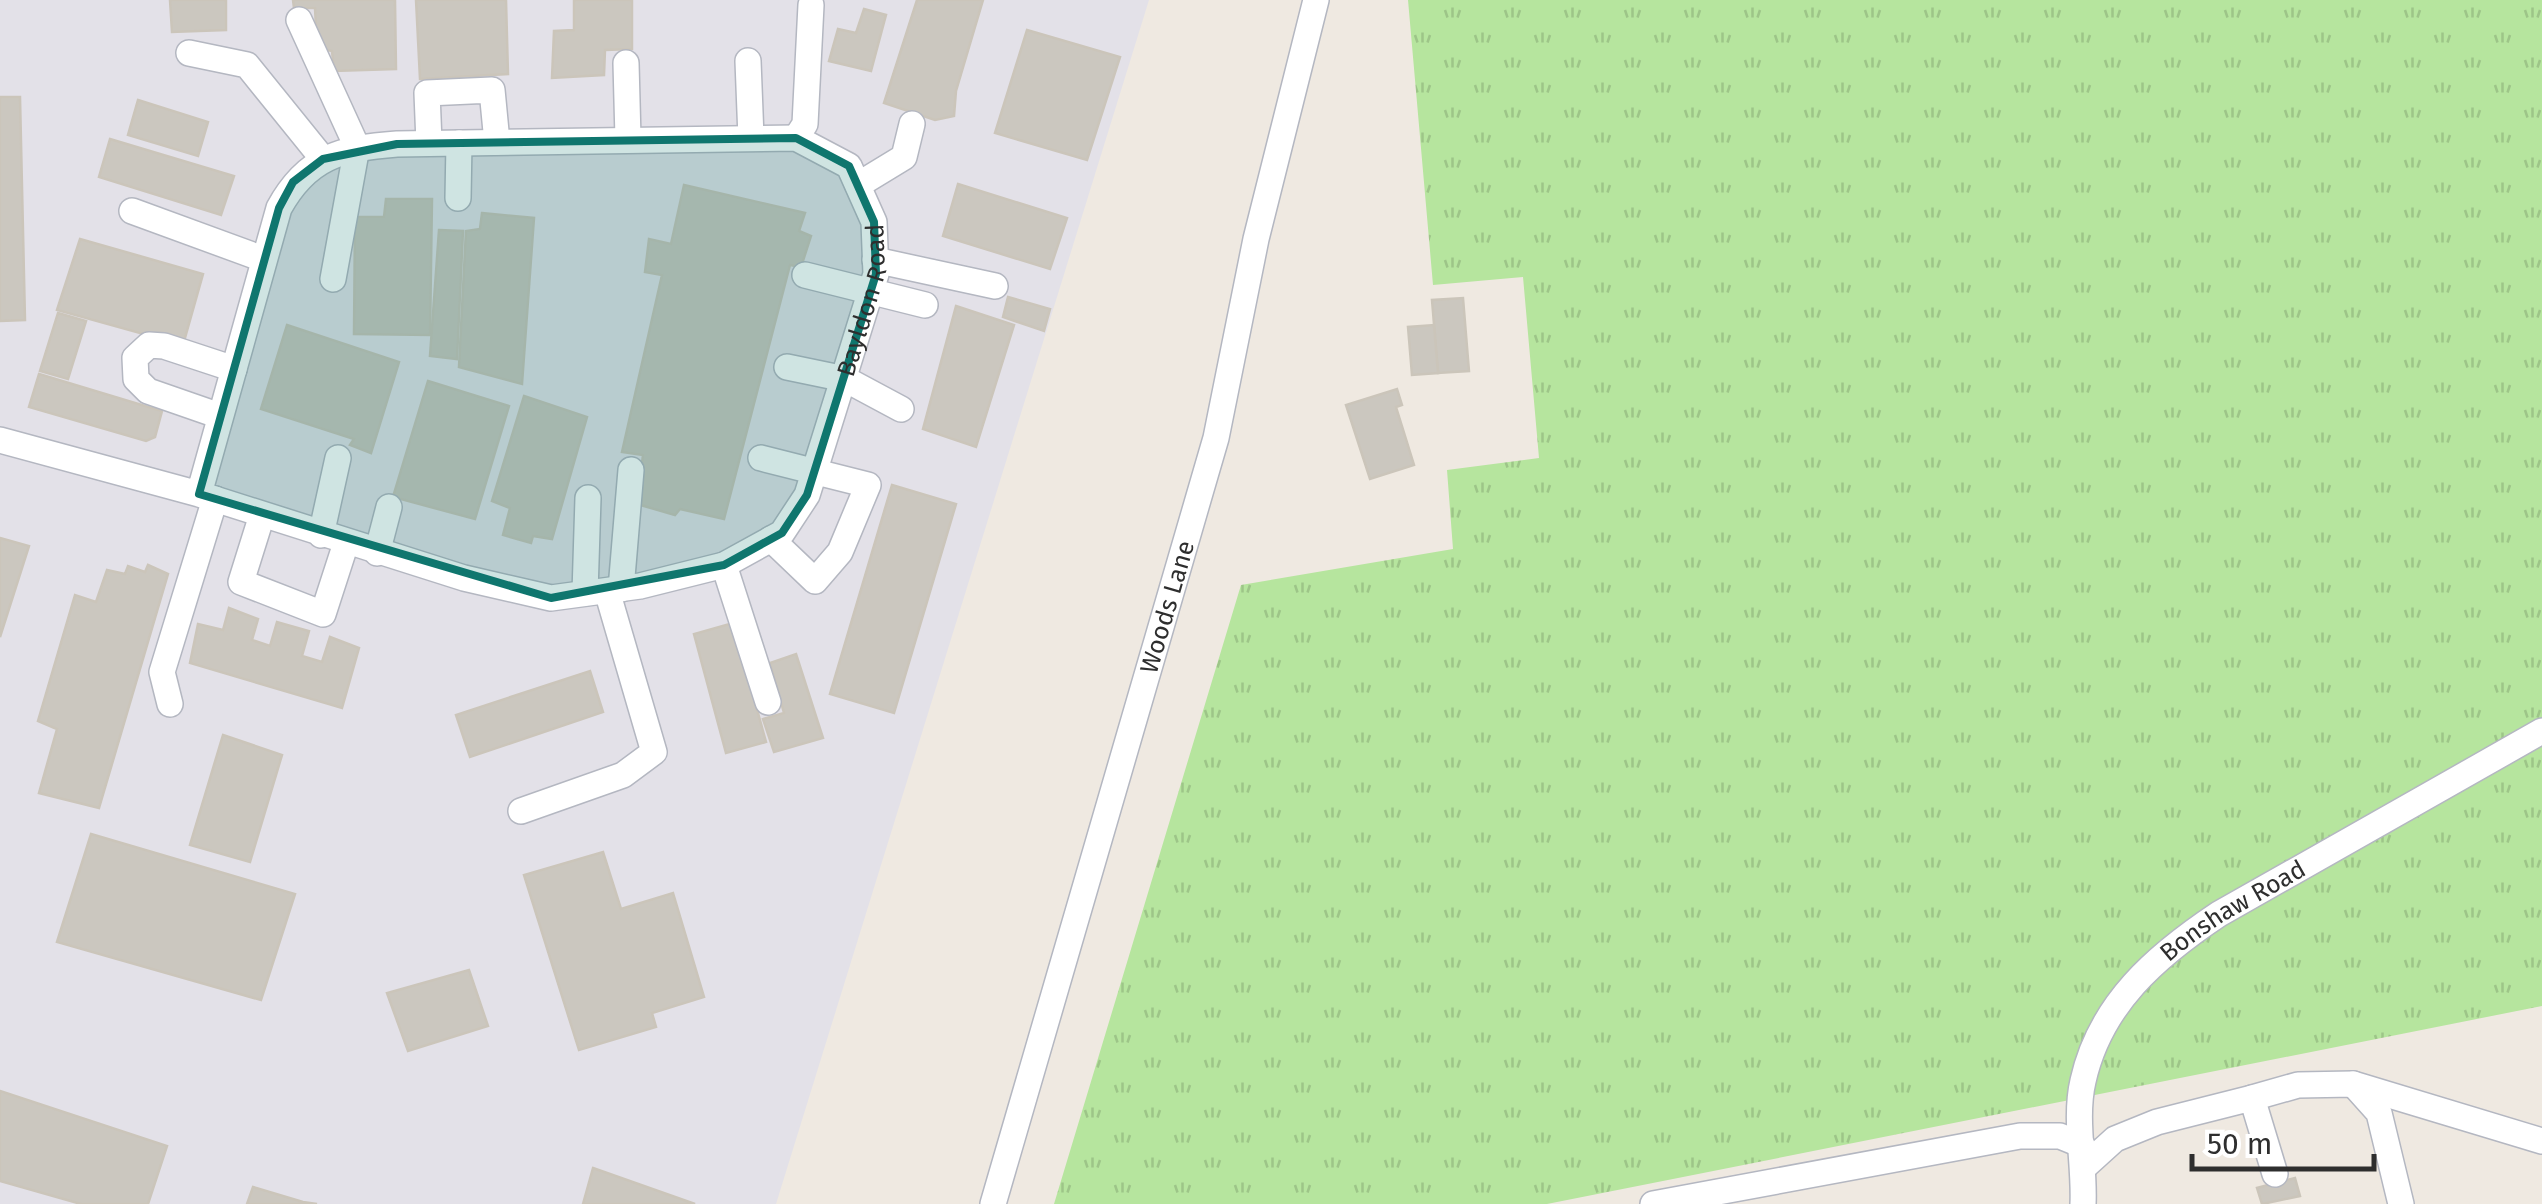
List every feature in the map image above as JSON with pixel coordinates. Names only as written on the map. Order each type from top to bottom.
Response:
[{"type":"street","name":"Woods Lane","points":[[993,1204],[1216,438],[1256,239],[1316,0]]},
{"type":"street","points":[[796,138],[806,124],[810,4]]},
{"type":"street","points":[[299,20],[358,147],[333,280]]},
{"type":"street","points":[[189,53],[246,65],[323,159]]},
{"type":"street","points":[[748,62],[751,138]]},
{"type":"street","points":[[626,63],[628,140]]},
{"type":"street","points":[[429,143],[427,94],[492,90],[497,142]]},
{"type":"street","points":[[858,185],[904,157],[912,124]]},
{"type":"street","name":"Bayldon Road","points":[[0,440],[207,496],[377,553],[551,598],[604,591],[724,565],[782,533],[807,495],[845,379],[870,294],[875,260],[874,222],[849,166],[796,138],[429,143],[358,147],[323,159],[294,182],[279,208],[220,416],[207,496]]},
{"type":"street","points":[[458,143],[458,198]]},
{"type":"street","points":[[132,211],[263,259]]},
{"type":"street","points":[[875,260],[995,286]]},
{"type":"street","points":[[805,275],[925,305]]},
{"type":"street","points":[[220,416],[148,391],[136,380],[134,358],[149,345],[164,346],[234,369]]},
{"type":"street","points":[[787,367],[845,379],[901,410]]},
{"type":"street","points":[[262,515],[240,582],[323,614],[338,458]]},
{"type":"street","points":[[760,458],[868,485],[840,552],[815,581],[771,539]]},
{"type":"street","points":[[604,591],[631,470]]},
{"type":"street","points":[[170,704],[162,672],[207,496]]},
{"type":"street","points":[[521,811],[623,776],[654,752],[604,591],[588,498]]},
{"type":"street","points":[[377,553],[389,507]]},
{"type":"street","points":[[724,565],[768,702]]},
{"type":"street","name":"Bonshaw Road","points":[[2083,1204],[2082,1084],[2103,1023],[2132,984],[2170,947],[2220,914],[2542,731]]},
{"type":"street","points":[[1653,1204],[1901,1154],[2020,1136],[2060,1136],[2082,1156],[2129,1133],[2298,1086],[2353,1084],[2542,1141]]},
{"type":"street","points":[[2353,1084],[2379,1112],[2401,1204]]},
{"type":"street","points":[[2252,1098],[2275,1174]]},
{"type":"highlighted area","points":[[796,138],[849,166],[874,222],[876,274],[837,409],[807,495],[782,533],[724,565],[551,598],[199,494],[279,208],[293,182],[323,159],[397,144]]},
{"type":"shaded area","points":[[0,0],[1149,0],[776,1204],[0,1204]]},
{"type":"green space","points":[[1408,0],[2542,0],[2542,1006],[1547,1204],[1054,1204],[1241,585],[1453,549],[1447,470],[1539,458],[1523,277],[1433,285]]},
{"type":"building","points":[[170,0],[226,0],[226,30],[172,32]]},
{"type":"building","points":[[293,0],[395,0],[396,69],[334,71],[332,51],[317,48],[315,8],[294,8]]},
{"type":"building","points":[[416,0],[506,0],[508,74],[420,79]]},
{"type":"building","points":[[574,0],[632,0],[632,49],[605,50],[604,75],[552,78],[554,31],[574,30]]},
{"type":"building","points":[[917,0],[983,0],[956,91],[954,116],[935,120],[884,103]]},
{"type":"building","points":[[864,9],[886,15],[871,71],[829,61],[838,29],[856,33]]},
{"type":"building","points":[[1027,30],[1120,57],[1087,160],[995,133]]},
{"type":"building","points":[[0,97],[20,97],[25,320],[0,321]]},
{"type":"building","points":[[138,100],[208,122],[198,156],[128,135]]},
{"type":"building","points":[[110,139],[234,176],[221,215],[99,177]]},
{"type":"building","points":[[958,184],[1067,218],[1050,269],[943,236]]},
{"type":"building","points":[[684,185],[805,213],[799,231],[811,236],[801,267],[790,265],[724,519],[680,509],[675,515],[637,504],[643,455],[622,452],[662,275],[645,272],[649,239],[671,244]]},
{"type":"building","points":[[386,199],[432,199],[430,335],[354,334],[355,217],[384,217]]},
{"type":"building","points":[[482,213],[534,218],[522,384],[459,367],[466,231],[480,229]]},
{"type":"building","points":[[439,230],[463,231],[457,359],[430,356]]},
{"type":"building","points":[[80,239],[203,274],[183,345],[57,310]]},
{"type":"building","points":[[1008,297],[1050,309],[1044,331],[1003,317]]},
{"type":"building","points":[[1463,298],[1469,371],[1438,373],[1432,300]]},
{"type":"building","points":[[956,306],[1014,325],[976,447],[923,429]]},
{"type":"building","points":[[58,313],[86,321],[68,379],[40,371]]},
{"type":"building","points":[[287,325],[399,362],[371,453],[350,445],[354,439],[261,409]]},
{"type":"building","points":[[1434,325],[1438,373],[1412,375],[1408,327]]},
{"type":"building","points":[[39,374],[162,411],[155,437],[146,441],[29,407]]},
{"type":"building","points":[[428,381],[509,406],[475,519],[393,497]]},
{"type":"building","points":[[1397,389],[1402,405],[1396,407],[1414,465],[1370,479],[1346,405]]},
{"type":"building","points":[[524,396],[587,417],[552,539],[533,536],[531,543],[503,535],[510,508],[492,501]]},
{"type":"building","points":[[892,485],[956,504],[894,713],[830,694]]},
{"type":"building","points":[[0,538],[29,546],[0,637]]},
{"type":"building","points":[[148,565],[168,574],[99,808],[39,793],[57,729],[38,721],[75,595],[96,602],[107,570],[125,574],[128,566],[145,572]]},
{"type":"building","points":[[229,608],[258,619],[252,640],[270,646],[277,622],[309,631],[302,656],[322,662],[330,637],[359,648],[342,708],[190,663],[198,624],[223,630]]},
{"type":"building","points":[[733,623],[766,742],[726,753],[694,634]]},
{"type":"building","points":[[796,654],[823,738],[774,752],[763,719],[784,713],[770,663]]},
{"type":"building","points":[[590,671],[603,712],[470,757],[456,715]]},
{"type":"building","points":[[223,735],[282,755],[250,862],[190,845]]},
{"type":"building","points":[[91,834],[295,894],[261,1000],[57,942]]},
{"type":"building","points":[[603,852],[621,909],[673,893],[704,997],[652,1013],[656,1027],[579,1050],[524,875]]},
{"type":"building","points":[[469,970],[488,1026],[408,1051],[387,993]]},
{"type":"building","points":[[0,1091],[167,1146],[148,1204],[81,1204],[0,1181]]},
{"type":"building","points":[[593,1168],[695,1204],[583,1204]]},
{"type":"building","points":[[2295,1178],[2300,1196],[2262,1204],[2257,1188]]},
{"type":"building","points":[[253,1187],[303,1202],[317,1204],[247,1204]]}]
